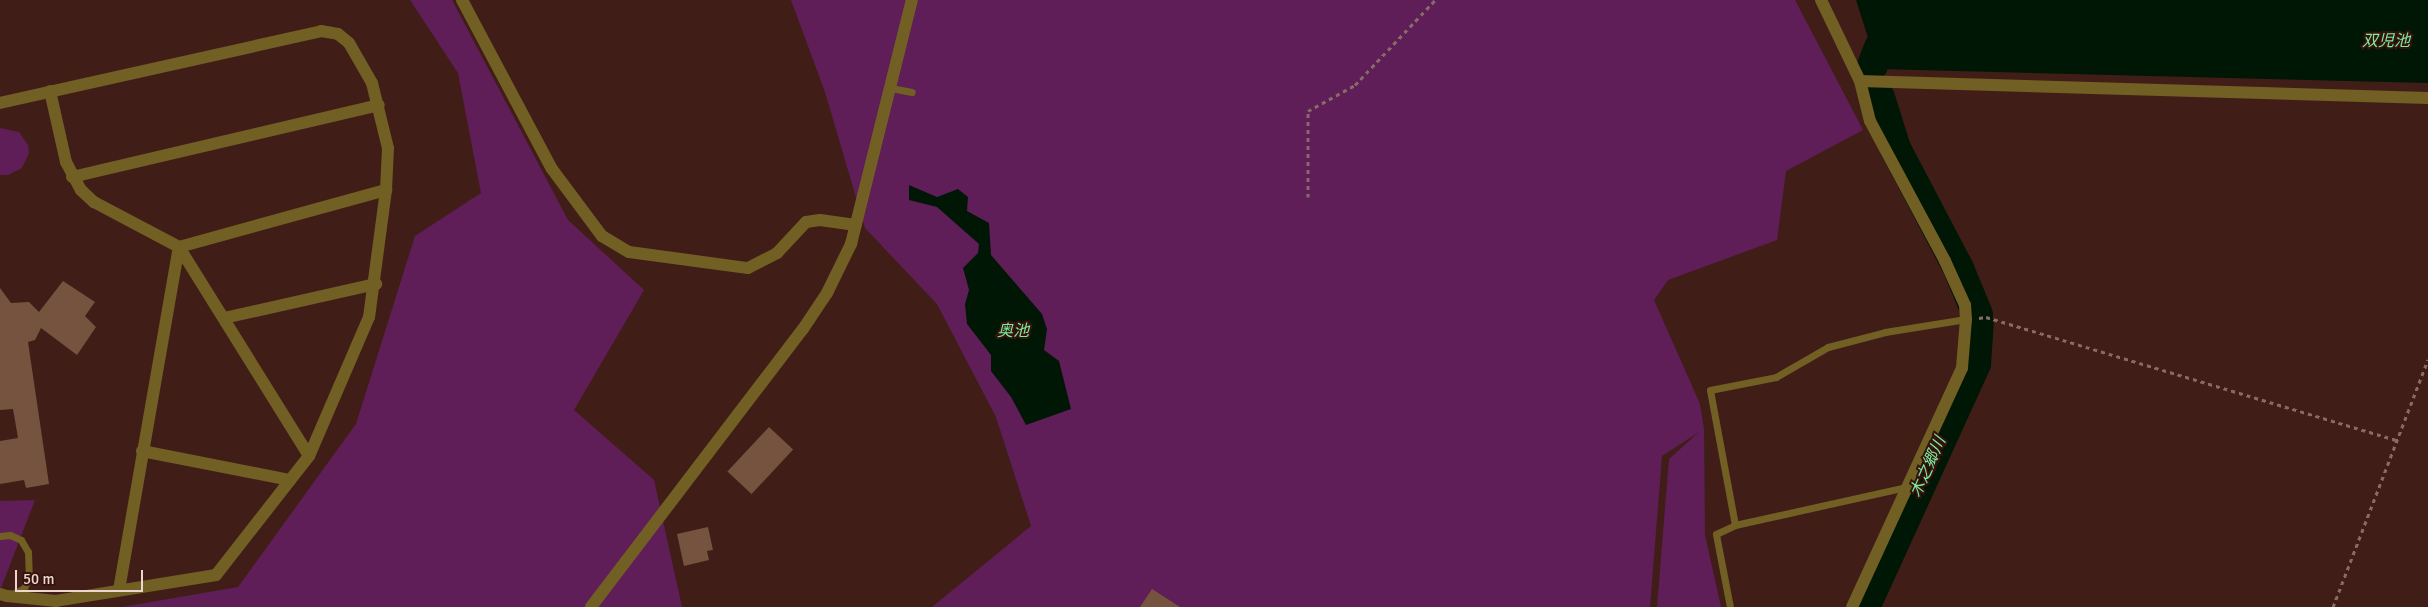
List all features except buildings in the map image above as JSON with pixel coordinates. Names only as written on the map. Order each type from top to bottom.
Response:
[{"type":"street","points":[[462,0],[557,176],[602,236],[629,252],[748,268],[777,254],[806,222],[820,220],[856,225]]},
{"type":"street","points":[[591,607],[803,329],[831,284],[851,244],[912,0]]},
{"type":"street","points":[[1821,0],[1860,80],[1870,121],[1945,261],[1964,306],[1966,320],[1962,368],[1852,607]]},
{"type":"street","points":[[0,103],[321,31],[338,34],[349,43],[372,83],[388,148],[386,190],[376,284],[369,317],[309,456],[216,575],[118,590],[56,602],[4,595]]},
{"type":"street","points":[[1860,80],[2428,98]]},
{"type":"street","points":[[50,91],[66,162],[72,177],[94,202],[179,247],[309,456]]},
{"type":"street","points":[[72,177],[378,106]]},
{"type":"street","points":[[179,247],[386,190]]},
{"type":"street","points":[[118,590],[179,247]]},
{"type":"street","points":[[224,318],[376,284]]},
{"type":"street","points":[[142,451],[290,480]]},
{"type":"lane","points":[[891,88],[912,92]]},
{"type":"lane","points":[[1735,524],[1710,390],[1776,377],[1828,347],[1885,332],[1966,320]]},
{"type":"lane","points":[[1730,607],[1716,534],[1735,524],[1907,486]]},
{"type":"lane","points":[[0,536],[10,535],[21,540],[28,552],[26,584],[24,588],[4,595]]},
{"type":"path","points":[[1308,197],[1308,111],[1355,85],[1435,0]]},
{"type":"path","points":[[1966,320],[1986,317],[2397,440]]},
{"type":"path","points":[[2333,607],[2428,360]]},
{"type":"shaded area","points":[[410,0],[452,0],[568,220],[644,290],[574,410],[654,480],[682,607],[122,607],[238,587],[356,424],[415,236],[481,193],[458,73]]},
{"type":"shaded area","points":[[791,0],[1795,0],[1863,130],[1786,171],[1777,240],[1668,280],[1654,300],[1700,404],[1704,429],[1705,535],[1721,607],[1657,607],[1669,459],[1699,432],[1662,456],[1650,607],[932,607],[1031,526],[996,417],[937,304],[865,228],[825,92]]},
{"type":"shaded area","points":[[0,128],[19,132],[28,145],[29,153],[22,168],[8,175],[0,175]]},
{"type":"shaded area","points":[[35,500],[1,588],[0,501]]},
{"type":"water","name":"双児池","points":[[1856,0],[2428,0],[2428,83],[1878,69]]},
{"type":"water","name":"奥池","points":[[909,185],[937,197],[958,189],[968,197],[967,211],[989,223],[991,255],[1042,314],[1047,329],[1044,350],[1059,361],[1071,409],[1026,425],[1011,397],[991,371],[991,355],[967,324],[965,304],[969,290],[963,268],[978,253],[979,244],[937,207],[909,200]]},
{"type":"waterway","name":"木之郷川","points":[[1872,65],[1879,47]]},
{"type":"waterway","name":"木之郷川","points":[[1879,97],[1895,148],[1958,268],[1977,314]]},
{"type":"waterway","name":"木之郷川","points":[[1864,607],[1975,363],[1978,324]]}]
